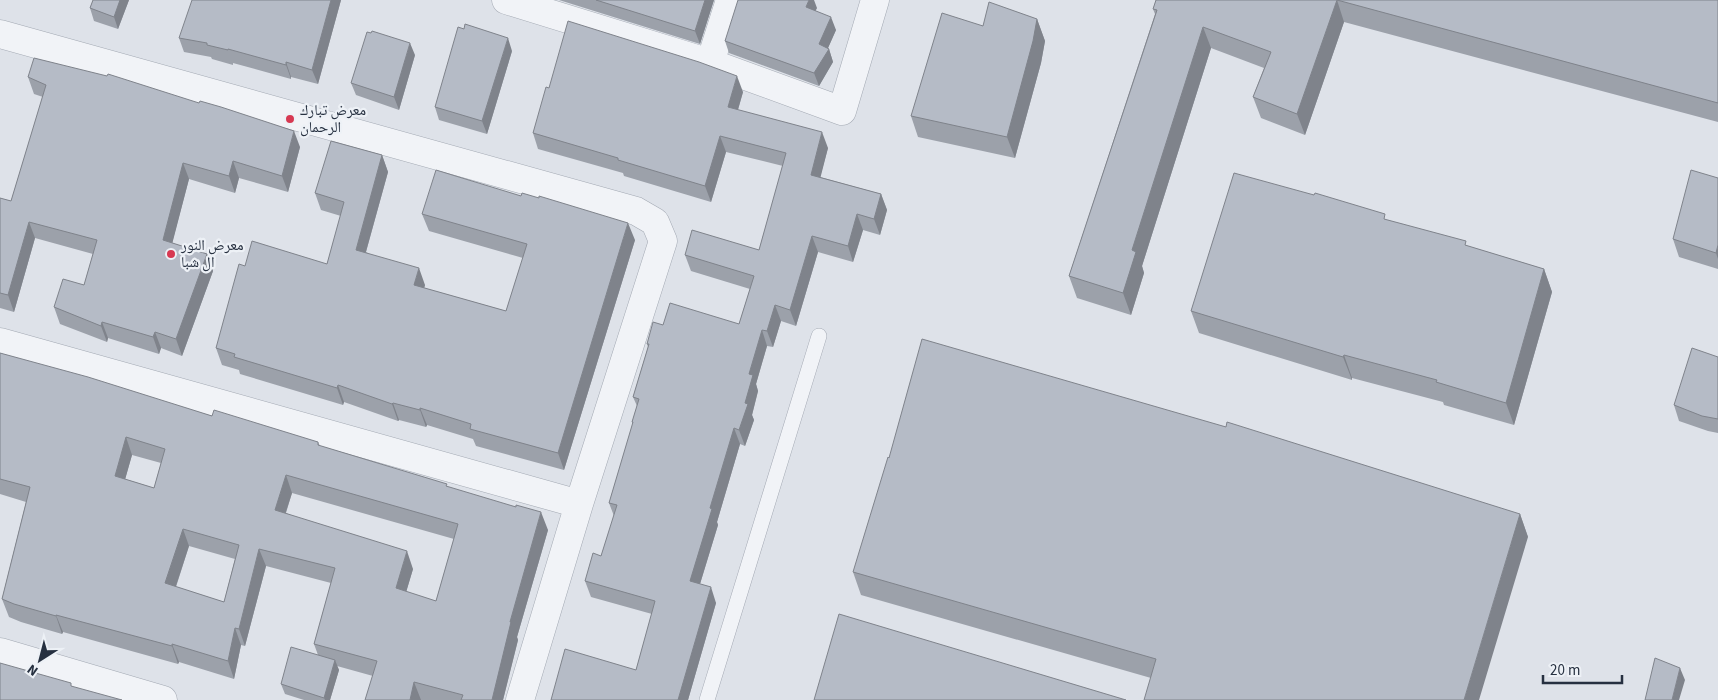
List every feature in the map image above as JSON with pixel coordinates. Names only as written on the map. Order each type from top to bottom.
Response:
[{"type":"street","points":[[506,0],[710,63],[842,111],[875,0]]},
{"type":"street","points":[[710,63],[730,0]]},
{"type":"street","points":[[0,34],[636,211],[655,222],[663,241],[520,700]]},
{"type":"street","points":[[0,342],[580,504]]},
{"type":"street","points":[[0,652],[163,700]]},
{"type":"lane","points":[[707,700],[819,336]]},
{"type":"building","points":[[93,0],[120,0],[114,17],[90,8]]},
{"type":"building","points":[[192,0],[331,0],[312,70],[286,62],[286,65],[207,45],[207,43],[179,38]]},
{"type":"building","points":[[596,0],[705,0],[695,31]]},
{"type":"building","points":[[738,0],[809,0],[806,7],[831,17],[819,44],[829,49],[814,73],[725,41]]},
{"type":"building","points":[[1156,0],[1337,0],[1297,114],[1253,97],[1271,52],[1203,27],[1132,250],[1136,252],[1123,293],[1069,276],[1157,10],[1153,9]]},
{"type":"building","points":[[1337,0],[1718,0],[1718,103]]},
{"type":"building","points":[[989,2],[1037,19],[1033,41],[1007,137],[911,116],[942,13],[983,26]]},
{"type":"building","points":[[568,21],[699,62],[737,76],[728,107],[822,132],[811,175],[881,194],[874,219],[857,214],[848,246],[812,236],[790,310],[775,305],[767,331],[762,330],[749,374],[753,375],[745,403],[748,404],[739,430],[734,428],[690,581],[711,587],[678,700],[551,700],[565,649],[636,670],[655,601],[585,581],[593,553],[601,556],[617,505],[609,503],[639,399],[633,397],[649,344],[647,344],[653,322],[663,325],[670,303],[739,324],[754,276],[685,255],[692,230],[759,250],[786,153],[720,136],[705,186],[533,133],[546,87],[549,88]]},
{"type":"building","points":[[465,24],[508,38],[482,121],[435,107],[458,27],[464,29]]},
{"type":"building","points":[[372,31],[410,43],[394,97],[351,83],[367,32],[371,33]]},
{"type":"building","points":[[34,58],[107,76],[108,74],[199,103],[200,101],[221,107],[294,131],[282,176],[233,161],[229,176],[183,163],[163,240],[207,254],[176,339],[155,332],[153,337],[102,322],[101,326],[54,307],[63,279],[84,285],[97,240],[29,222],[8,295],[0,293],[0,198],[11,201],[46,85],[28,77]]},
{"type":"building","points":[[331,141],[382,155],[356,250],[419,268],[414,285],[506,311],[527,244],[422,214],[436,170],[521,196],[522,193],[539,198],[539,196],[628,223],[558,453],[470,429],[471,424],[420,408],[420,410],[392,404],[338,385],[337,388],[234,357],[235,354],[216,348],[239,264],[245,266],[252,241],[327,264],[344,202],[315,193]]},
{"type":"building","points":[[1691,170],[1718,178],[1718,245],[1716,253],[1673,239]]},
{"type":"building","points":[[1234,173],[1314,195],[1315,193],[1385,214],[1384,219],[1466,241],[1465,245],[1544,269],[1506,403],[1436,382],[1437,380],[1344,355],[1343,357],[1191,311]]},
{"type":"building","points":[[922,339],[1226,427],[1227,422],[1520,514],[1464,700],[1144,700],[1156,659],[853,572],[889,458]]},
{"type":"building","points":[[1692,348],[1718,357],[1718,419],[1702,416],[1674,405]]},
{"type":"building","points":[[0,353],[88,377],[212,416],[214,410],[318,442],[318,445],[447,484],[446,486],[516,507],[516,505],[541,512],[510,622],[492,700],[461,700],[463,695],[414,682],[410,700],[365,700],[377,661],[314,644],[335,568],[259,549],[239,629],[235,628],[228,661],[172,644],[172,646],[56,616],[2,599],[30,487],[0,479]],"holes":[[[126,437],[165,449],[154,488],[115,476]],[[286,475],[458,524],[436,601],[396,588],[407,551],[275,510]],[[183,529],[239,545],[224,602],[165,583]]]},
{"type":"building","points":[[839,614],[1126,700],[814,700]]},
{"type":"building","points":[[291,647],[335,660],[324,698],[281,684]]},
{"type":"building","points":[[1655,658],[1680,668],[1672,700],[1645,700]]},
{"type":"building","points":[[0,663],[71,683],[71,686],[122,700],[0,700]]},
{"type":"place","name":"معرض تبارك الرحمان","points":[[290,119]]},
{"type":"place","name":"معرض النور ال شبا","points":[[171,254]]}]
